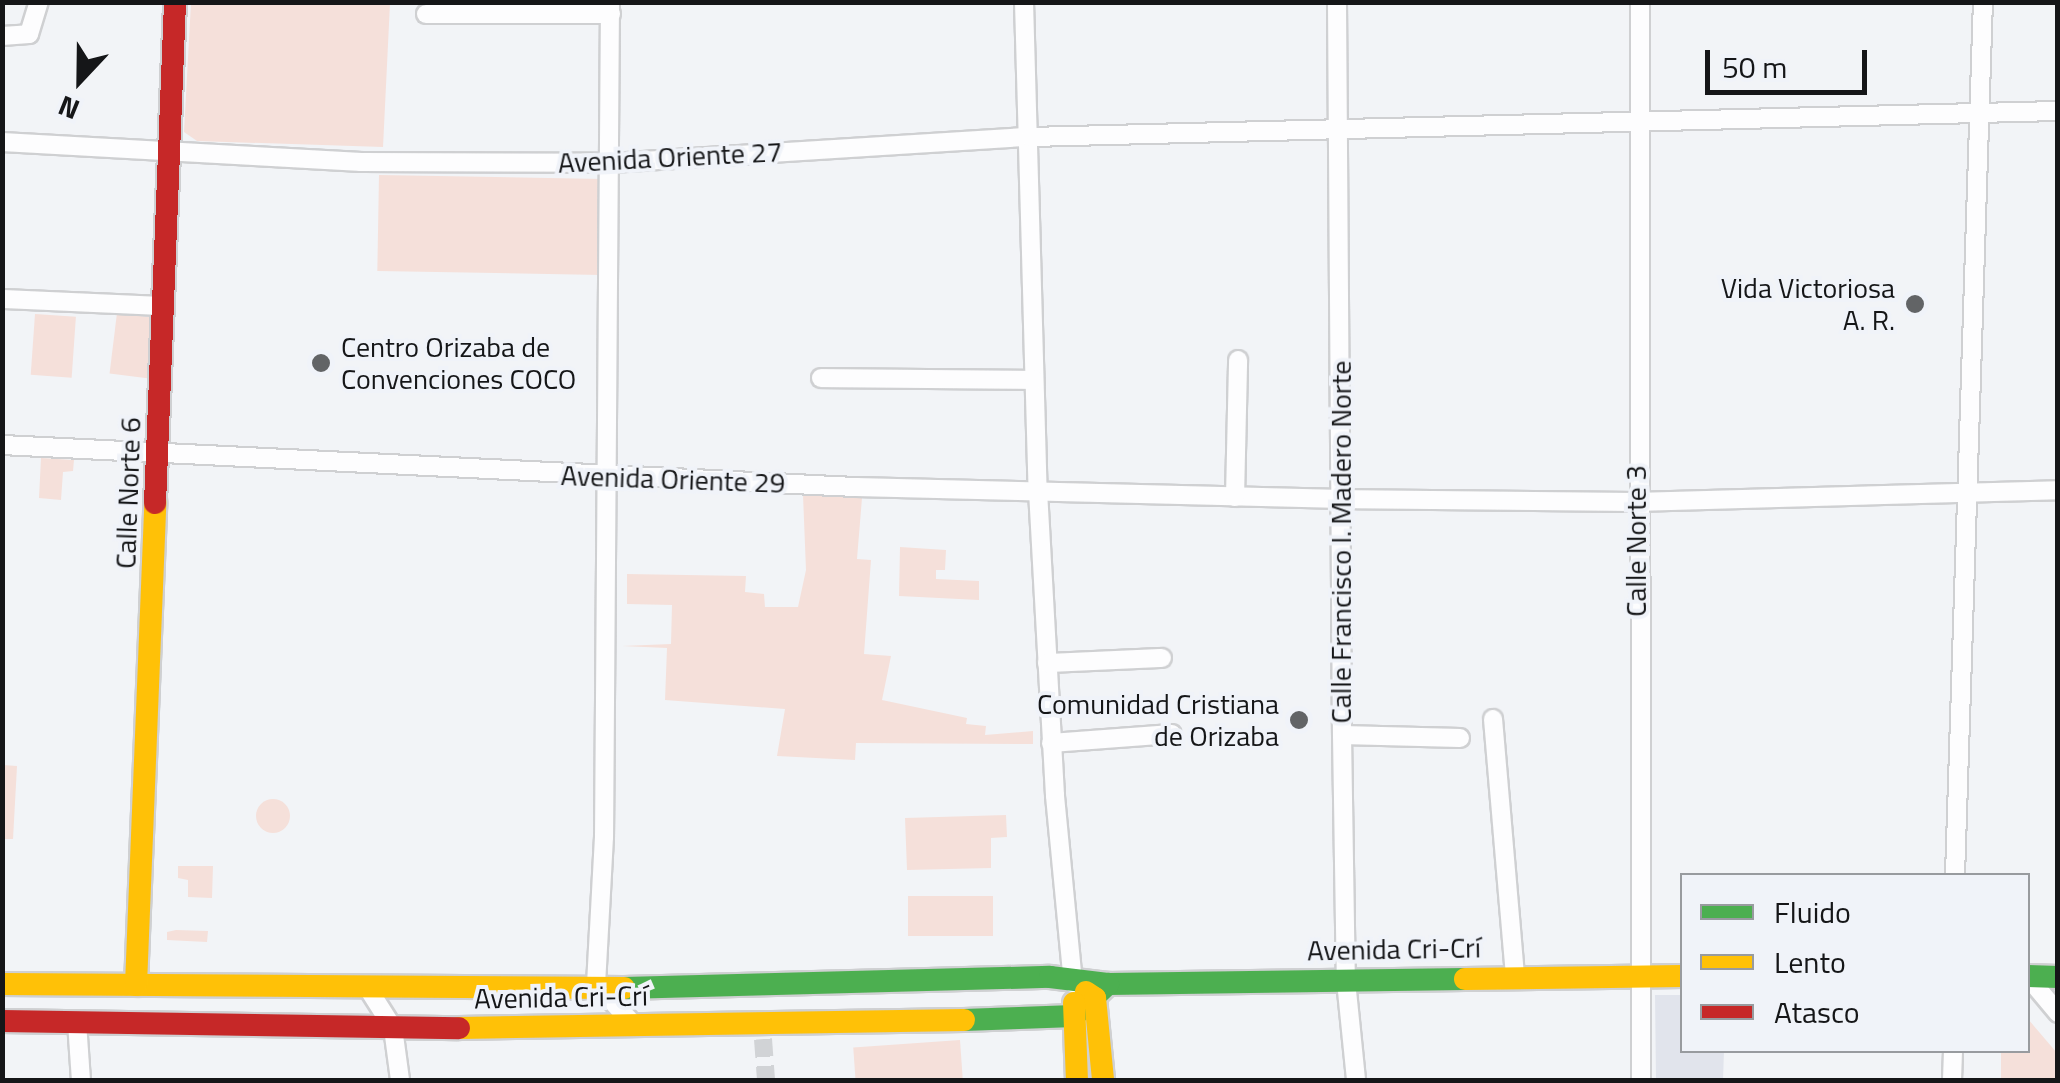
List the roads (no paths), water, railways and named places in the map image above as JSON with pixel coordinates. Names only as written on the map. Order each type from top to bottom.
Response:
[{"type":"main road","name":"Calle Norte 6","points":[[136,985],[161,453],[176,2]]},
{"type":"main road","name":"Avenida Cri-Crí","points":[[1102,991],[1346,981],[1680,976]]},
{"type":"main road","points":[[2030,977],[2058,976]]},
{"type":"main road","name":"Avenida Cri-Crí","points":[[2,984],[369,990],[1050,977],[1074,983]]},
{"type":"main road","points":[[1076,1080],[1074,983],[1102,991]]},
{"type":"main road","points":[[1074,1016],[1102,991]]},
{"type":"main road","points":[[1102,991],[1104,1080]]},
{"type":"main road","name":"Avenida Cri-Crí","points":[[2,1021],[393,1028],[635,1026],[761,1031],[1074,1016]]},
{"type":"street","points":[[2,36],[30,34],[39,2]]},
{"type":"street","points":[[1024,2],[1038,492],[1051,743],[1074,983]]},
{"type":"street","name":"Calle Francisco I. Madero Norte","points":[[1338,2],[1346,981],[1356,1080]]},
{"type":"street","name":"Calle Norte 3","points":[[1640,2],[1642,124],[1635,502],[1640,1080]]},
{"type":"street","points":[[1955,873],[1964,492],[1983,2]]},
{"type":"street","points":[[426,14],[610,8],[609,474],[596,984],[635,1026]]},
{"type":"street","name":"Avenida Oriente 27","points":[[2,142],[168,153],[611,163],[1030,136],[1338,132],[2058,111]]},
{"type":"street","points":[[2,299],[164,306]]},
{"type":"street","points":[[1235,497],[1238,360]]},
{"type":"street","points":[[822,378],[1034,380]]},
{"type":"street","name":"Avenida Oriente 29","points":[[2,445],[609,474],[1235,497],[1635,502],[2058,490]]},
{"type":"street","points":[[1047,663],[1162,658]]},
{"type":"street","points":[[1493,719],[1515,977]]},
{"type":"street","points":[[1051,743],[1172,734]]},
{"type":"street","points":[[1342,734],[1460,738]]},
{"type":"street","points":[[2030,979],[2058,1013]]},
{"type":"street","points":[[369,990],[393,1028],[400,1080]]},
{"type":"street","points":[[77,1022],[82,1080]]},
{"type":"street","points":[[1952,1053],[1952,1080]]},
{"type":"tunnel","points":[[763,1039],[766,1080]]},
{"type":"place","name":"Vida Victoriosa A. R.","points":[[1915,304]]},
{"type":"place","name":"Centro Orizaba de Convenciones COCO","points":[[321,363]]},
{"type":"place","name":"Comunidad Cristiana de Orizaba","points":[[1299,720]]}]
